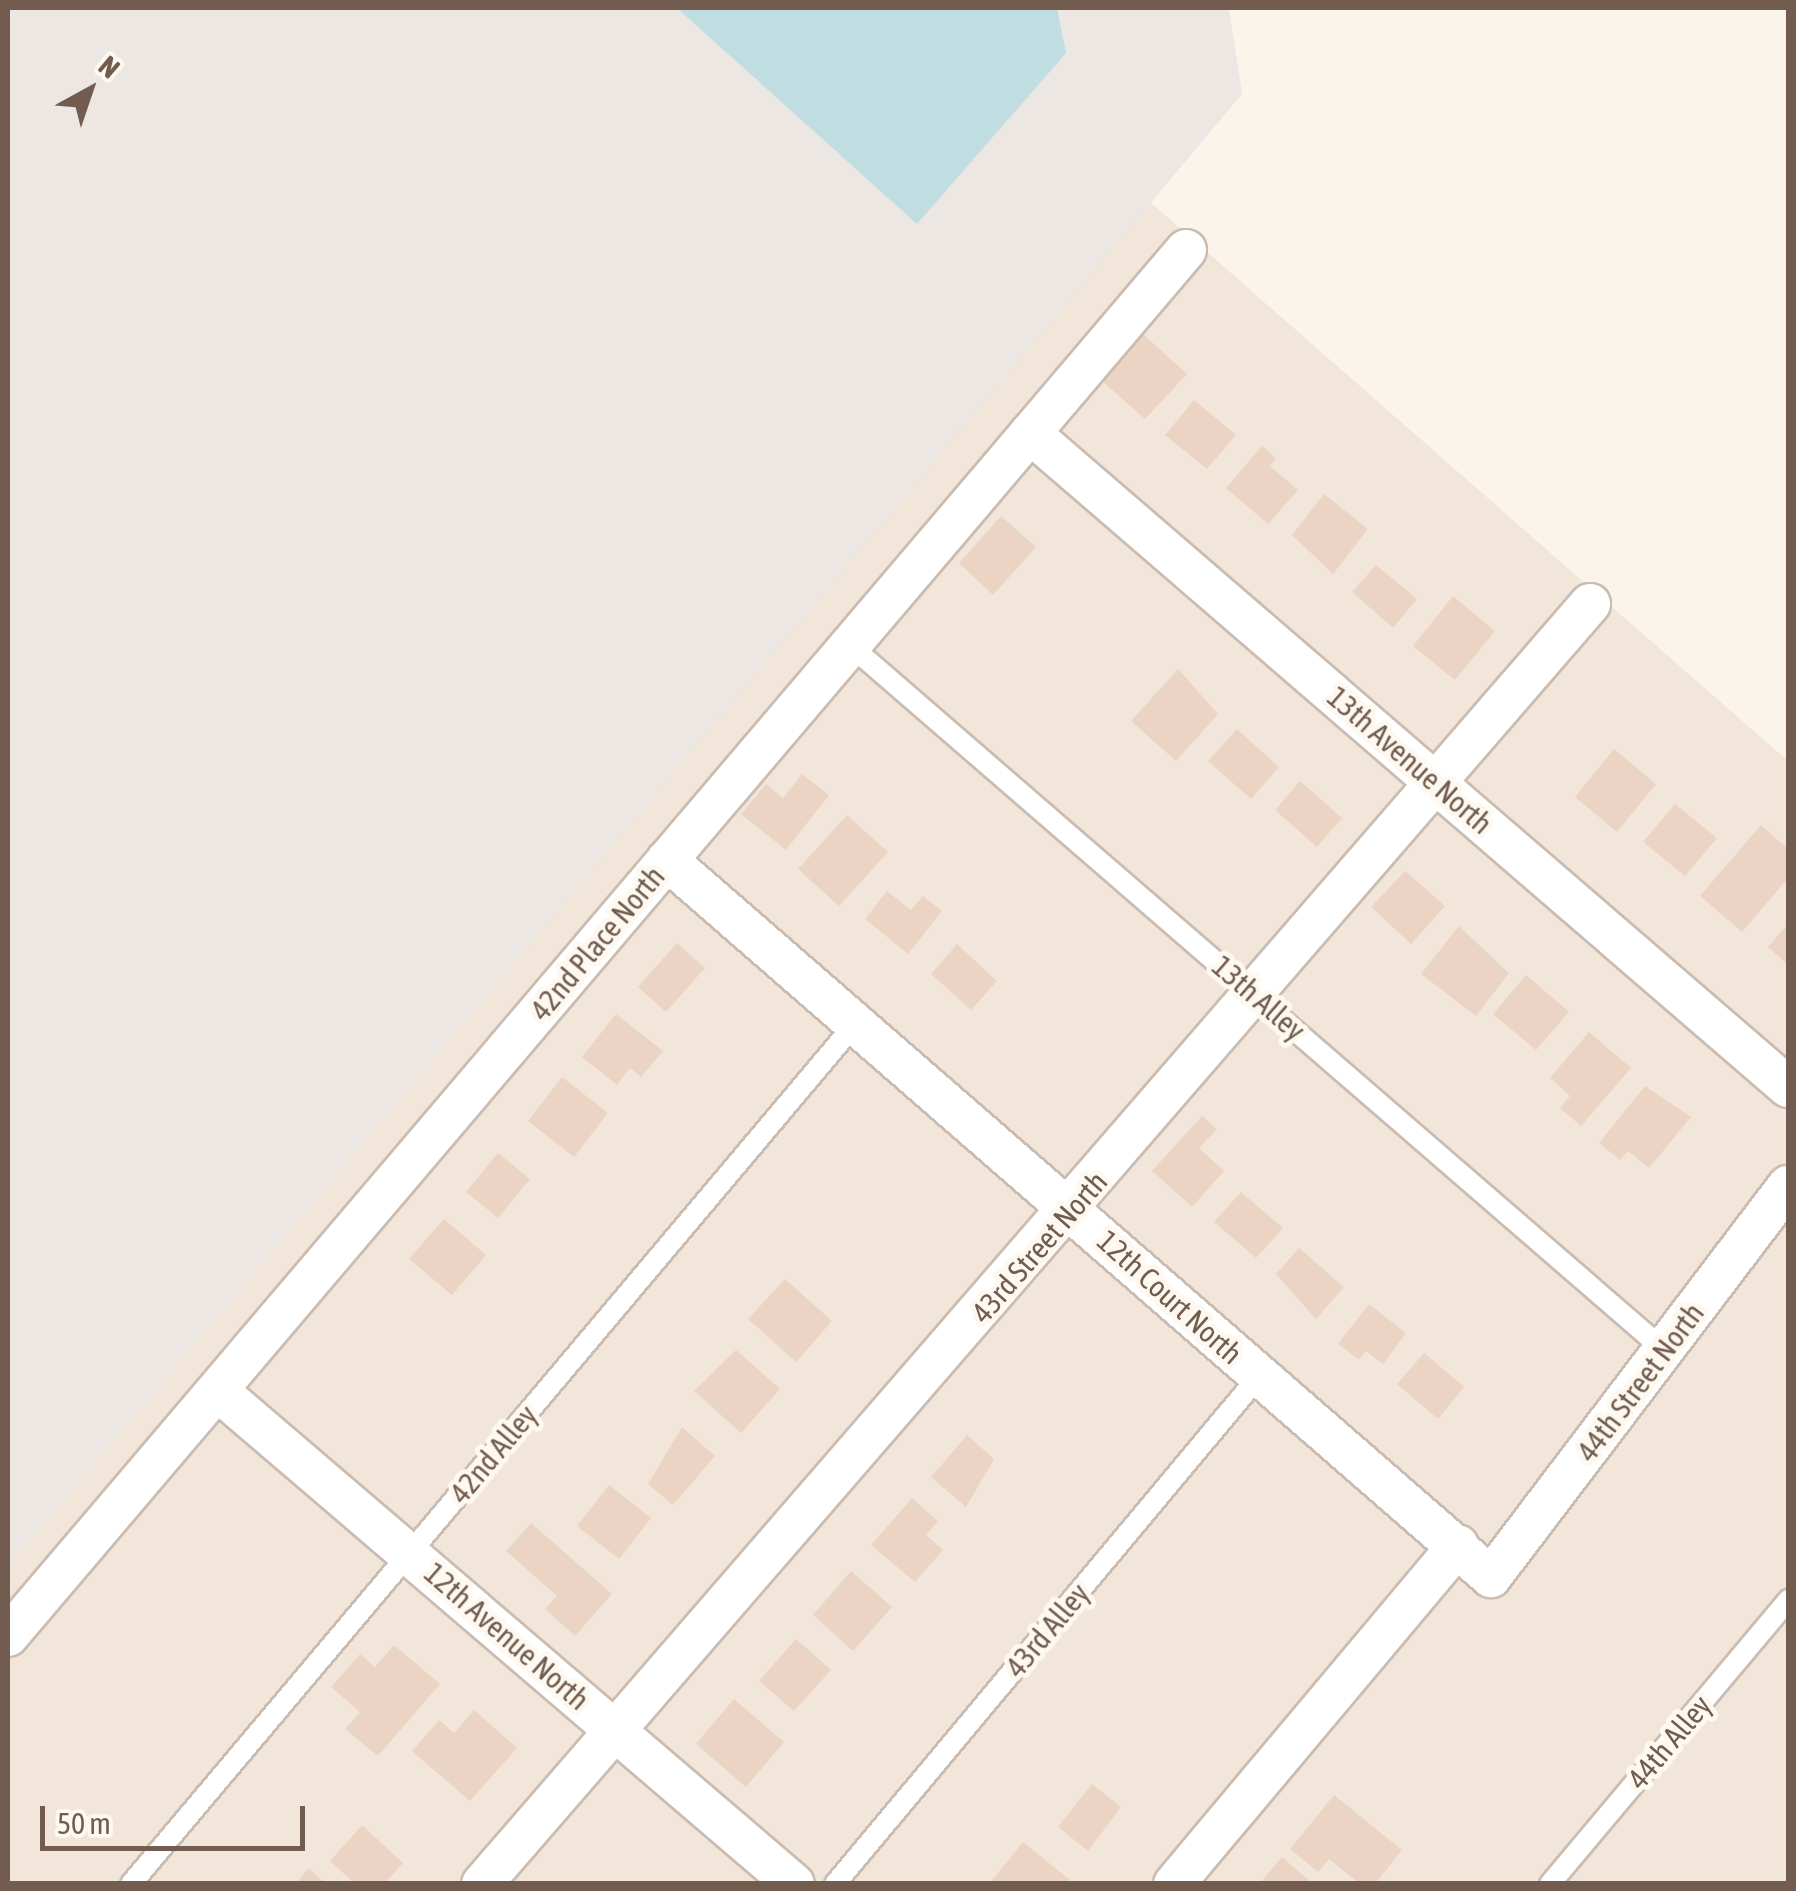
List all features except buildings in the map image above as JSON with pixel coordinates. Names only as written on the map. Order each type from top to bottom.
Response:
[{"type":"street","name":"42nd Place North","points":[[8,1636],[1186,250]]},
{"type":"street","name":"13th Avenue North","points":[[1030,433],[1788,1087]]},
{"type":"street","name":"43rd Street North","points":[[482,1884],[614,1728],[1072,1210],[1590,604]]},
{"type":"street","name":"12th Court North","points":[[667,860],[1491,1577]]},
{"type":"street","name":"44th Street North","points":[[1491,1577],[1788,1186]]},
{"type":"street","name":"12th Avenue North","points":[[218,1391],[794,1884]]},
{"type":"street","points":[[1174,1884],[1458,1545]]},
{"type":"lane","name":"13th Alley","points":[[852,647],[1664,1350]]},
{"type":"lane","name":"42nd Alley","points":[[131,1884],[855,1024]]},
{"type":"lane","name":"43rd Alley","points":[[835,1884],[1259,1376]]},
{"type":"lane","name":"44th Alley","points":[[1550,1884],[1788,1600]]},
{"type":"shaded area","points":[[8,8],[1229,8],[1242,94],[8,1567]]},
{"type":"shaded area","points":[[1150,202],[1788,761],[1788,1883],[8,1884],[8,1567]]},
{"type":"water","points":[[677,8],[1057,8],[1066,53],[917,224]]}]
